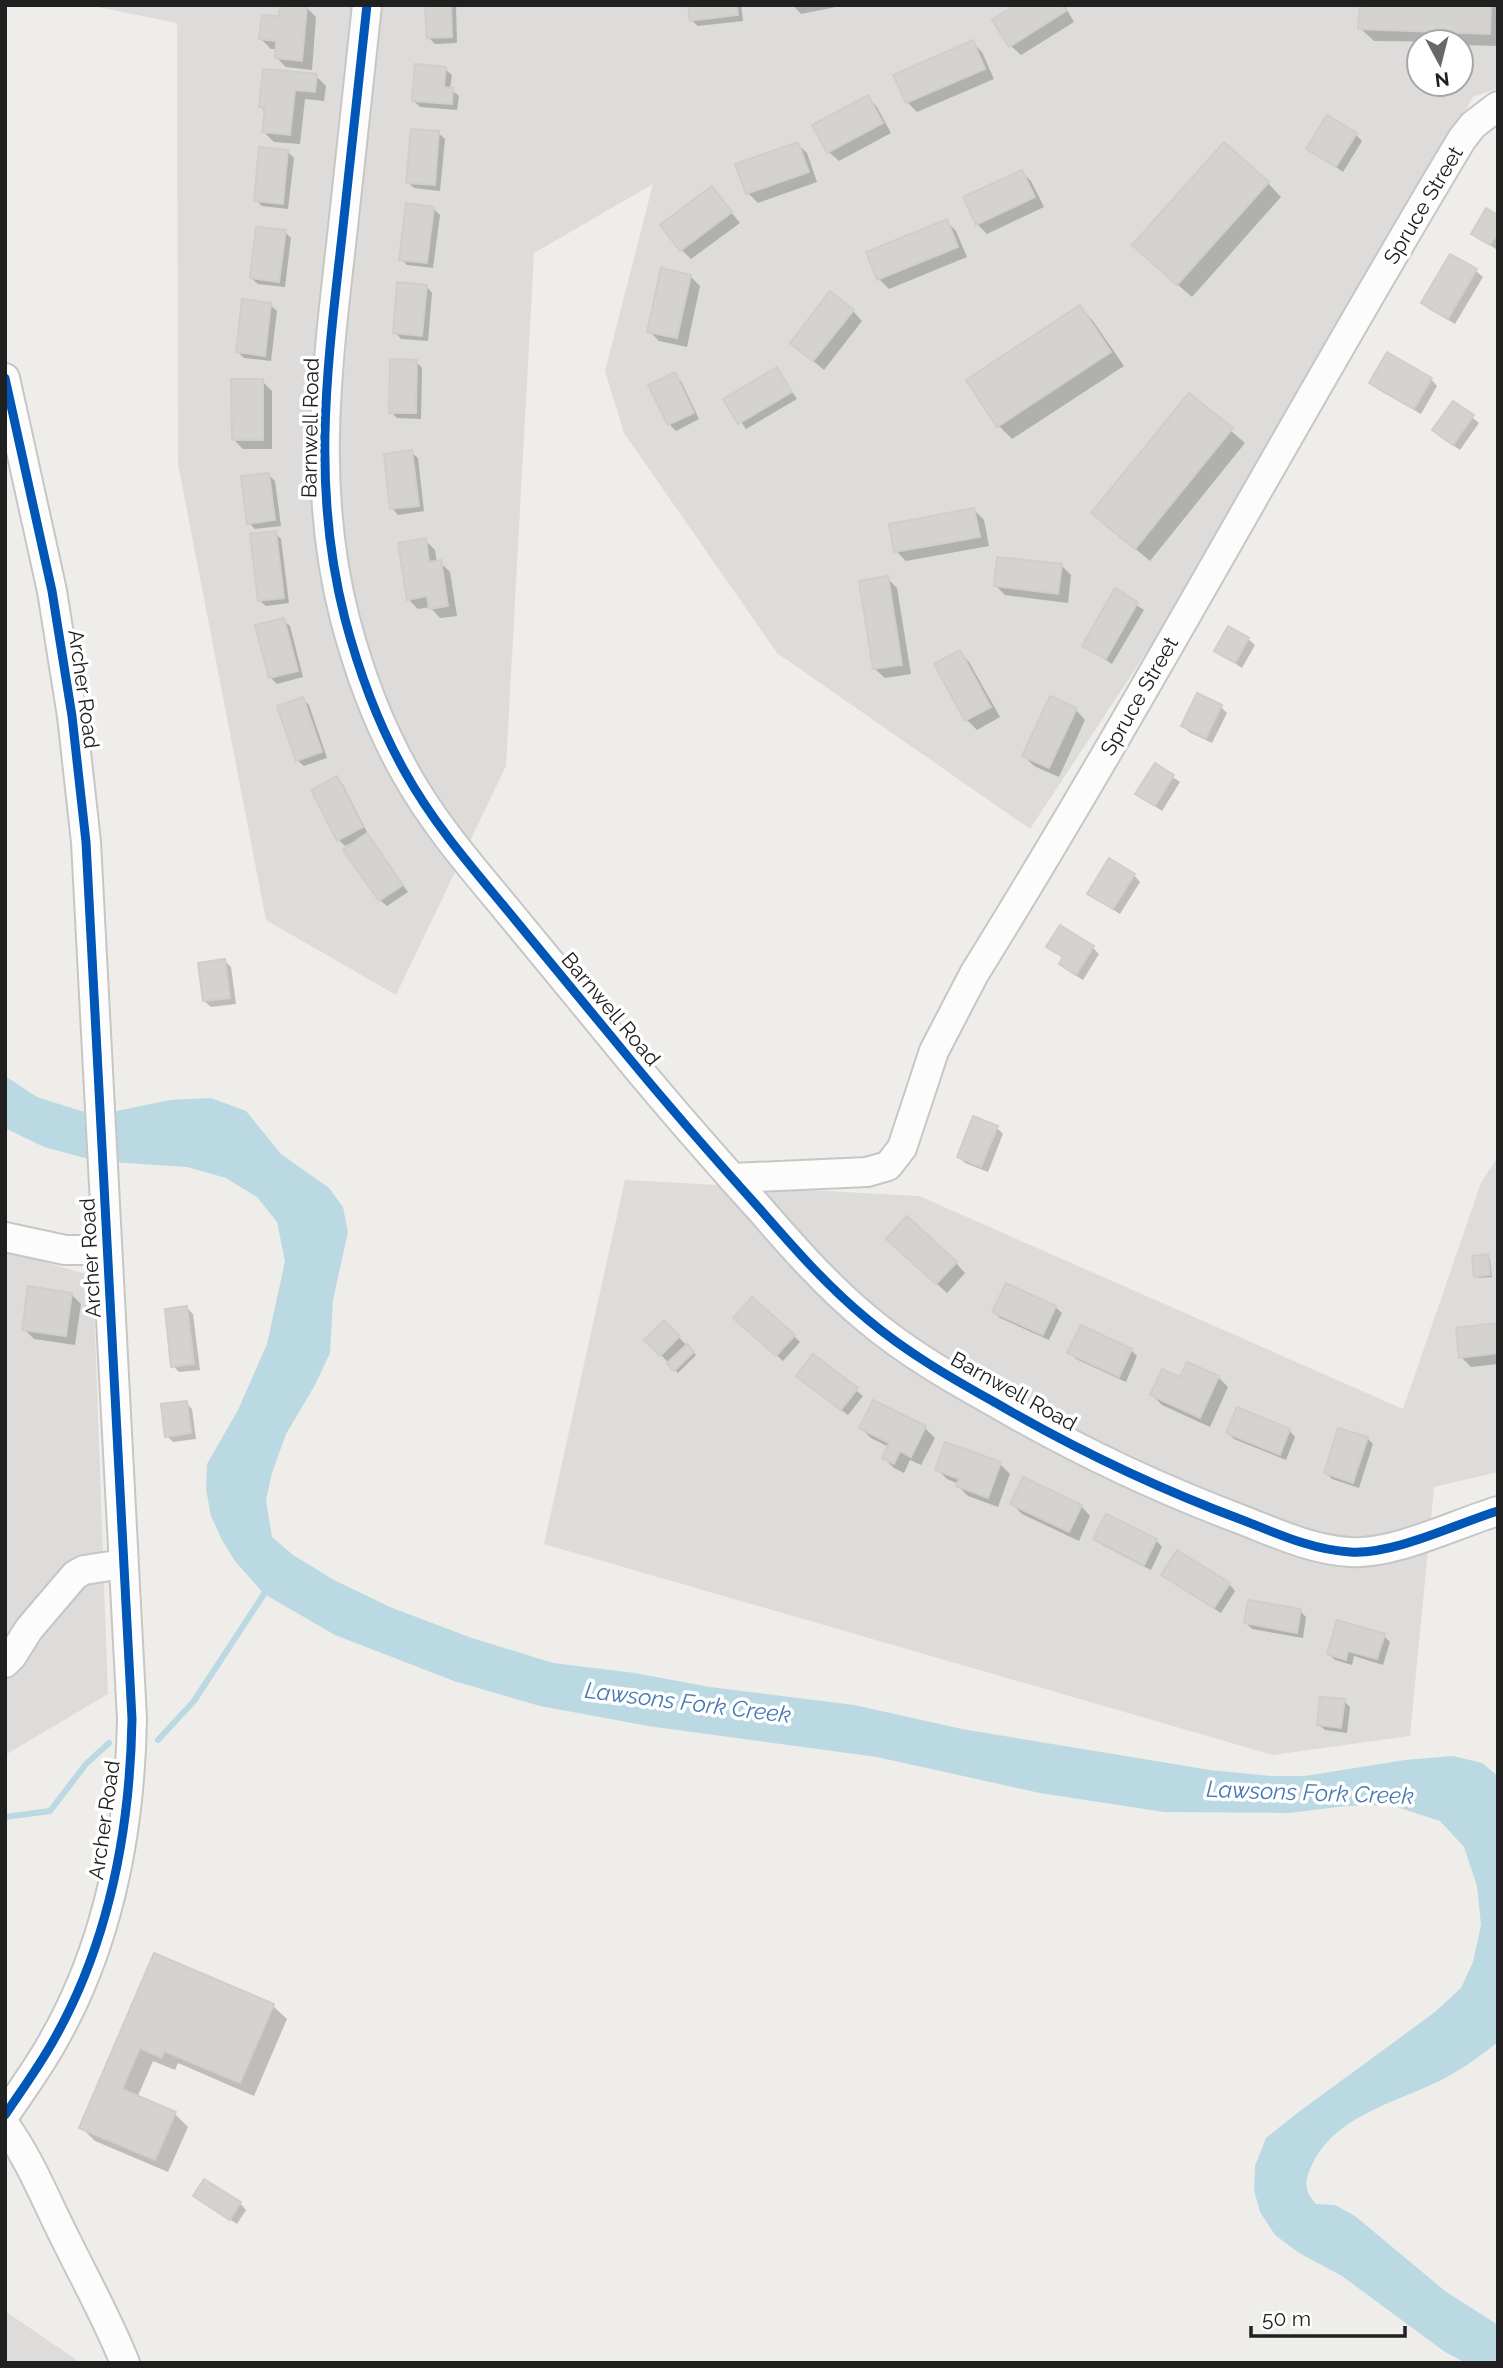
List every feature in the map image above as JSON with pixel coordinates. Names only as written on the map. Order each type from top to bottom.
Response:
[{"type":"street","name":"Barnwell Road","points":[[367,5],[329,346],[323,462],[326,514],[333,565],[358,666],[376,714],[404,771],[452,844],[672,1110],[732,1178],[832,1287],[904,1348],[1024,1420],[1112,1465],[1191,1501],[1297,1541],[1354,1553],[1377,1551],[1498,1511]]},
{"type":"street","name":"Spruce Street","points":[[732,1178],[867,1172],[888,1166],[896,1158],[934,1051],[952,1012],[1267,477],[1448,162],[1474,125],[1498,106]]},
{"type":"street","name":"Archer Road","points":[[5,378],[52,591],[72,716],[86,842],[131,1745],[126,1819],[118,1866],[103,1923],[74,2001],[52,2043],[5,2115]]},
{"type":"street","points":[[5,1237],[65,1250],[107,1250]]},
{"type":"street","points":[[5,1663],[29,1629],[75,1575],[84,1570],[123,1564]]},
{"type":"street","points":[[5,2125],[23,2151],[66,2242],[95,2293],[125,2363]]},
{"type":"shaded area","points":[[88,5],[1498,5],[1498,88],[1475,96],[1475,28],[1405,28],[1405,98],[1472,98],[1182,598],[1030,829],[777,653],[624,433],[605,371],[653,184],[534,253],[506,766],[396,995],[266,920],[178,464],[177,23]]},
{"type":"shaded area","points":[[1498,1156],[1498,1472],[1434,1487],[1410,1736],[1273,1755],[544,1544],[625,1180],[919,1196],[1403,1409],[1481,1183]]},
{"type":"shaded area","points":[[5,1251],[93,1276],[108,1694],[5,1755]]},
{"type":"shaded area","points":[[5,2311],[81,2363],[5,2363]]},
{"type":"water","name":"Lawsons Fork Creek","points":[[5,1076],[37,1097],[81,1111],[107,1113],[170,1100],[211,1098],[246,1111],[281,1154],[329,1188],[343,1207],[348,1232],[333,1300],[330,1353],[286,1434],[266,1500],[272,1537],[293,1555],[334,1580],[390,1607],[469,1637],[553,1663],[854,1705],[962,1729],[1210,1770],[1271,1776],[1305,1776],[1405,1760],[1453,1756],[1482,1763],[1498,1776],[1498,2042],[1454,2073],[1375,2109],[1338,2132],[1323,2147],[1312,2165],[1307,2185],[1316,2204],[1335,2205],[1355,2216],[1445,2291],[1498,2325],[1498,2363],[1466,2363],[1445,2352],[1342,2276],[1299,2253],[1275,2235],[1260,2212],[1254,2190],[1255,2166],[1266,2138],[1435,2012],[1461,1988],[1473,1962],[1481,1925],[1477,1886],[1464,1847],[1440,1821],[1391,1805],[1346,1806],[1289,1813],[1164,1812],[1040,1793],[877,1757],[648,1726],[540,1706],[454,1681],[335,1635],[264,1594],[235,1561],[222,1540],[211,1516],[206,1489],[207,1464],[238,1410],[267,1344],[285,1261],[277,1222],[257,1197],[226,1178],[187,1167],[96,1161],[44,1147],[5,1128]]},
{"type":"building","points":[[280,5],[307,6],[302,61],[275,58],[276,41],[259,39],[262,15],[279,16]]},
{"type":"building","points":[[425,5],[451,5],[452,37],[427,38]]},
{"type":"building","points":[[688,5],[737,5],[738,15],[690,21]]},
{"type":"building","points":[[1016,5],[1062,5],[1066,11],[1009,47],[992,20]]},
{"type":"building","points":[[1360,5],[1491,5],[1490,34],[1475,33],[1475,28],[1405,28],[1405,31],[1358,29]]},
{"type":"building","points":[[973,40],[985,69],[906,103],[893,75]]},
{"type":"building","points":[[415,64],[446,67],[444,87],[453,88],[452,104],[412,101]]},
{"type":"building","points":[[263,69],[317,74],[315,92],[295,90],[290,135],[262,132],[265,108],[259,107]]},
{"type":"building","points":[[868,95],[883,123],[827,153],[812,125]]},
{"type":"building","points":[[1327,115],[1357,133],[1336,167],[1306,149]]},
{"type":"building","points":[[411,129],[439,131],[435,185],[406,183]]},
{"type":"building","points":[[798,142],[809,172],[746,194],[735,164]]},
{"type":"building","points":[[1224,142],[1269,182],[1177,285],[1132,245]]},
{"type":"building","points":[[259,147],[288,150],[283,204],[254,201]]},
{"type":"building","points":[[1022,170],[1035,197],[976,225],[963,197]]},
{"type":"building","points":[[712,186],[732,212],[680,251],[660,225]]},
{"type":"building","points":[[406,203],[434,207],[427,263],[399,260]]},
{"type":"building","points":[[1486,208],[1498,215],[1498,233],[1490,245],[1471,234]]},
{"type":"building","points":[[947,219],[958,247],[877,280],[866,252]]},
{"type":"building","points":[[256,227],[286,230],[279,282],[250,278]]},
{"type":"building","points":[[1450,254],[1477,269],[1448,319],[1421,303]]},
{"type":"building","points":[[661,268],[691,275],[677,338],[647,332]]},
{"type":"building","points":[[397,282],[427,285],[422,336],[393,333]]},
{"type":"building","points":[[830,291],[854,310],[813,361],[790,343]]},
{"type":"building","points":[[242,299],[271,303],[265,356],[236,352]]},
{"type":"building","points":[[1080,305],[1111,352],[997,427],[966,380]]},
{"type":"building","points":[[1387,352],[1432,378],[1414,409],[1369,383]]},
{"type":"building","points":[[390,359],[417,360],[416,413],[389,413]]},
{"type":"building","points":[[777,367],[792,392],[738,424],[723,399]]},
{"type":"building","points":[[675,372],[694,413],[668,425],[648,385]]},
{"type":"building","points":[[231,379],[263,379],[263,440],[232,440]]},
{"type":"building","points":[[1189,393],[1233,428],[1135,549],[1091,513]]},
{"type":"building","points":[[1453,401],[1474,415],[1453,445],[1432,430]]},
{"type":"building","points":[[412,450],[419,506],[390,509],[384,454]]},
{"type":"building","points":[[269,473],[275,520],[247,524],[241,476]]},
{"type":"building","points":[[974,508],[980,537],[894,552],[889,524]]},
{"type":"building","points":[[276,531],[284,598],[258,601],[250,534]]},
{"type":"building","points":[[426,538],[429,562],[441,560],[448,606],[429,609],[427,596],[407,600],[398,543]]},
{"type":"building","points":[[997,557],[1062,564],[1058,594],[994,586]]},
{"type":"building","points":[[888,576],[902,665],[873,669],[859,581]]},
{"type":"building","points":[[1115,588],[1138,602],[1106,659],[1082,646]]},
{"type":"building","points":[[284,618],[298,671],[269,678],[255,625]]},
{"type":"building","points":[[1228,626],[1249,638],[1235,663],[1214,651]]},
{"type":"building","points":[[960,650],[991,707],[965,721],[934,664]]},
{"type":"building","points":[[1197,693],[1222,705],[1206,738],[1181,726]]},
{"type":"building","points":[[1050,696],[1077,708],[1049,768],[1022,756]]},
{"type":"building","points":[[303,697],[322,752],[296,761],[277,706]]},
{"type":"building","points":[[1155,763],[1174,775],[1155,806],[1135,794]]},
{"type":"building","points":[[337,776],[363,827],[337,841],[311,790]]},
{"type":"building","points":[[367,833],[403,885],[379,901],[343,850]]},
{"type":"building","points":[[1109,858],[1135,874],[1113,909],[1087,894]]},
{"type":"building","points":[[1060,925],[1094,946],[1076,975],[1059,964],[1063,957],[1046,947]]},
{"type":"building","points":[[225,959],[230,998],[203,1001],[198,963]]},
{"type":"building","points":[[973,1116],[998,1126],[981,1167],[957,1157]]},
{"type":"building","points":[[907,1216],[957,1262],[936,1284],[886,1239]]},
{"type":"building","points":[[1488,1254],[1490,1275],[1474,1277],[1472,1256]]},
{"type":"building","points":[[1006,1283],[1056,1306],[1043,1335],[992,1312]]},
{"type":"building","points":[[28,1286],[72,1293],[66,1336],[22,1330]]},
{"type":"building","points":[[752,1297],[795,1335],[776,1356],[733,1318]]},
{"type":"building","points":[[187,1306],[194,1364],[171,1367],[165,1309]]},
{"type":"building","points":[[664,1320],[680,1336],[660,1356],[644,1340]]},
{"type":"building","points":[[1498,1323],[1498,1353],[1459,1358],[1456,1328]]},
{"type":"building","points":[[1081,1325],[1132,1349],[1119,1377],[1067,1353]]},
{"type":"building","points":[[687,1344],[694,1352],[674,1371],[667,1363]]},
{"type":"building","points":[[813,1354],[858,1388],[841,1410],[796,1376]]},
{"type":"building","points":[[1187,1362],[1219,1376],[1200,1418],[1150,1395],[1162,1369],[1180,1377]]},
{"type":"building","points":[[873,1400],[926,1426],[911,1457],[900,1451],[894,1464],[882,1458],[889,1443],[859,1428]]},
{"type":"building","points":[[187,1401],[191,1433],[165,1437],[161,1404]]},
{"type":"building","points":[[1237,1407],[1290,1429],[1280,1455],[1226,1433]]},
{"type":"building","points":[[1338,1428],[1368,1437],[1353,1483],[1324,1473]]},
{"type":"building","points":[[945,1442],[1001,1462],[988,1498],[956,1486],[959,1479],[935,1470]]},
{"type":"building","points":[[1023,1477],[1082,1505],[1069,1532],[1010,1504]]},
{"type":"building","points":[[1106,1514],[1157,1539],[1144,1565],[1093,1539]]},
{"type":"building","points":[[1177,1550],[1230,1583],[1214,1608],[1161,1575]]},
{"type":"building","points":[[1248,1600],[1301,1609],[1297,1633],[1244,1623]]},
{"type":"building","points":[[1337,1620],[1385,1634],[1377,1659],[1348,1651],[1346,1660],[1327,1654]]},
{"type":"building","points":[[1320,1697],[1345,1699],[1341,1728],[1317,1725]]},
{"type":"building","points":[[154,1953],[274,2004],[240,2083],[164,2051],[162,2058],[140,2048],[122,2089],[176,2112],[155,2160],[79,2128]]},
{"type":"building","points":[[204,2179],[241,2202],[230,2220],[193,2196]]},
{"type":"waterway","points":[[158,1740],[194,1701],[264,1594],[265,1587]]},
{"type":"waterway","points":[[5,1817],[50,1811],[86,1764],[109,1743]]},
{"type":"cycle path","points":[[367,5],[327,380],[325,475],[328,522],[334,570],[345,619],[370,697],[405,772],[451,841],[661,1096],[798,1252],[867,1319],[929,1364],[1026,1420],[1118,1467],[1181,1496],[1309,1545],[1350,1552],[1386,1549],[1498,1511]]},
{"type":"cycle path","points":[[5,378],[52,591],[72,716],[86,842],[132,1719],[127,1803],[121,1845],[102,1927],[72,2005],[47,2052],[5,2115]]}]
